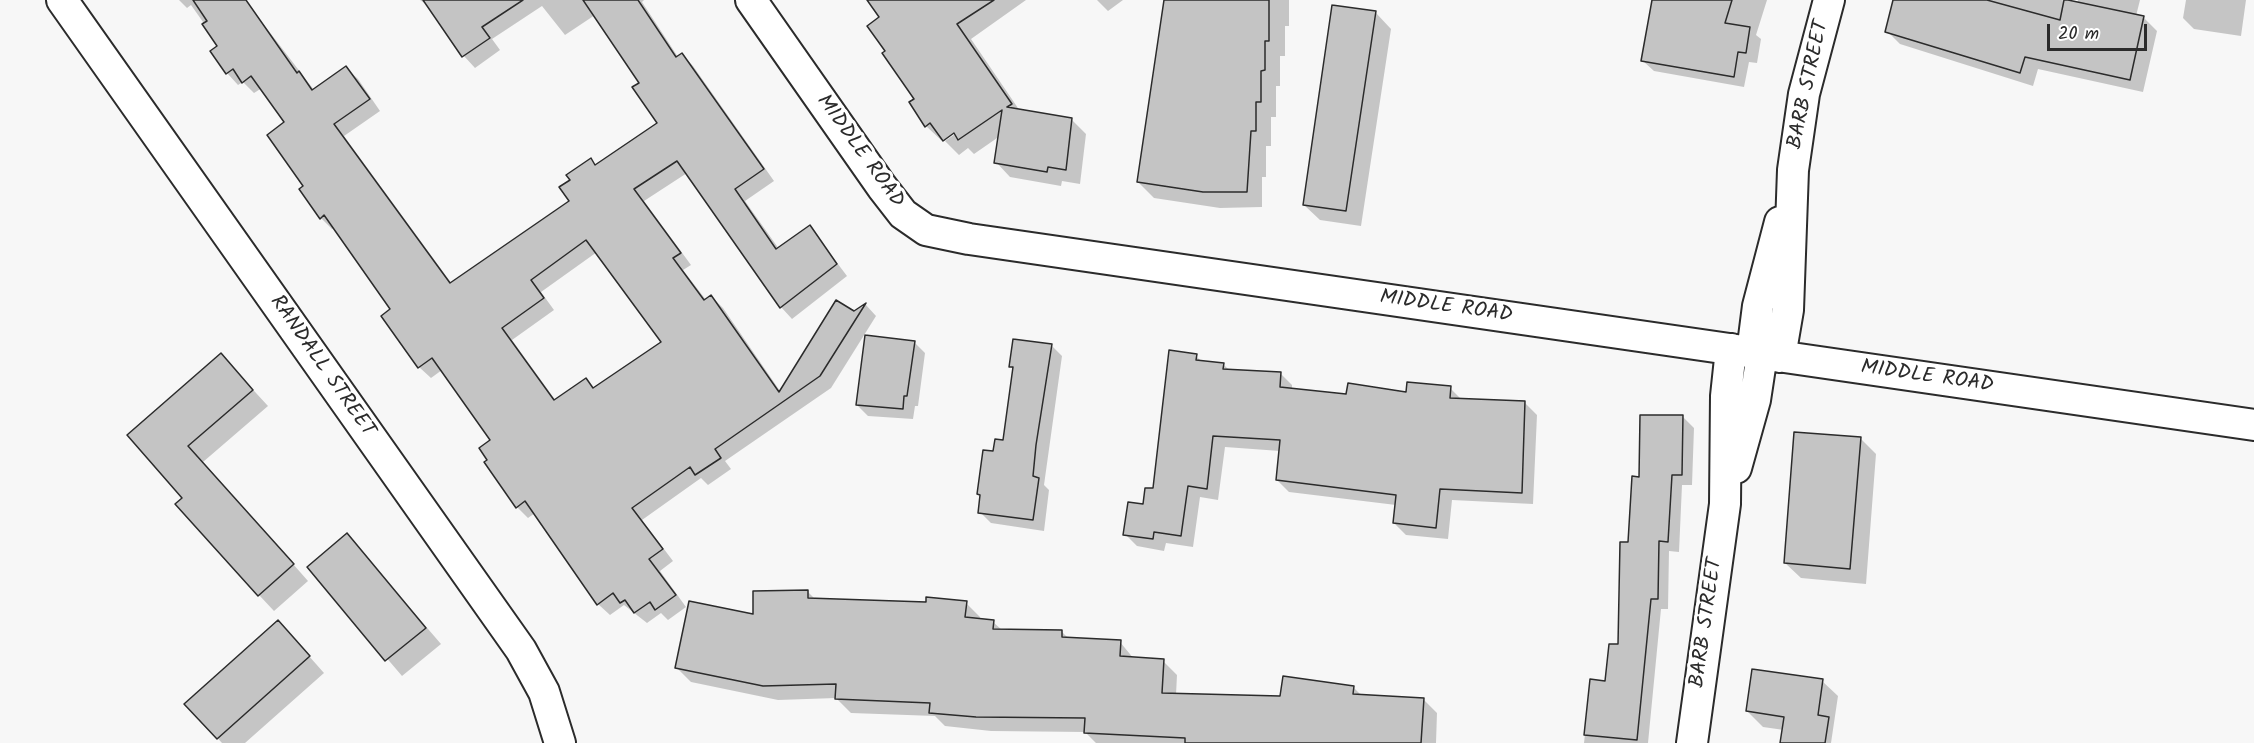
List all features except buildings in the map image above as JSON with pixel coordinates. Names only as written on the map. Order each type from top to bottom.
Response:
[{"type":"street","name":"RANDALL STREET","points":[[62,0],[521,650],[544,692],[560,743]]},
{"type":"street","name":"MIDDLE ROAD","points":[[751,0],[896,205],[914,224],[926,230],[969,239],[2254,425]]},
{"type":"street","name":"BARB STREET","points":[[1692,743],[1725,504],[1726,396],[1788,310],[1793,170],[1804,94],[1829,0]]}]
